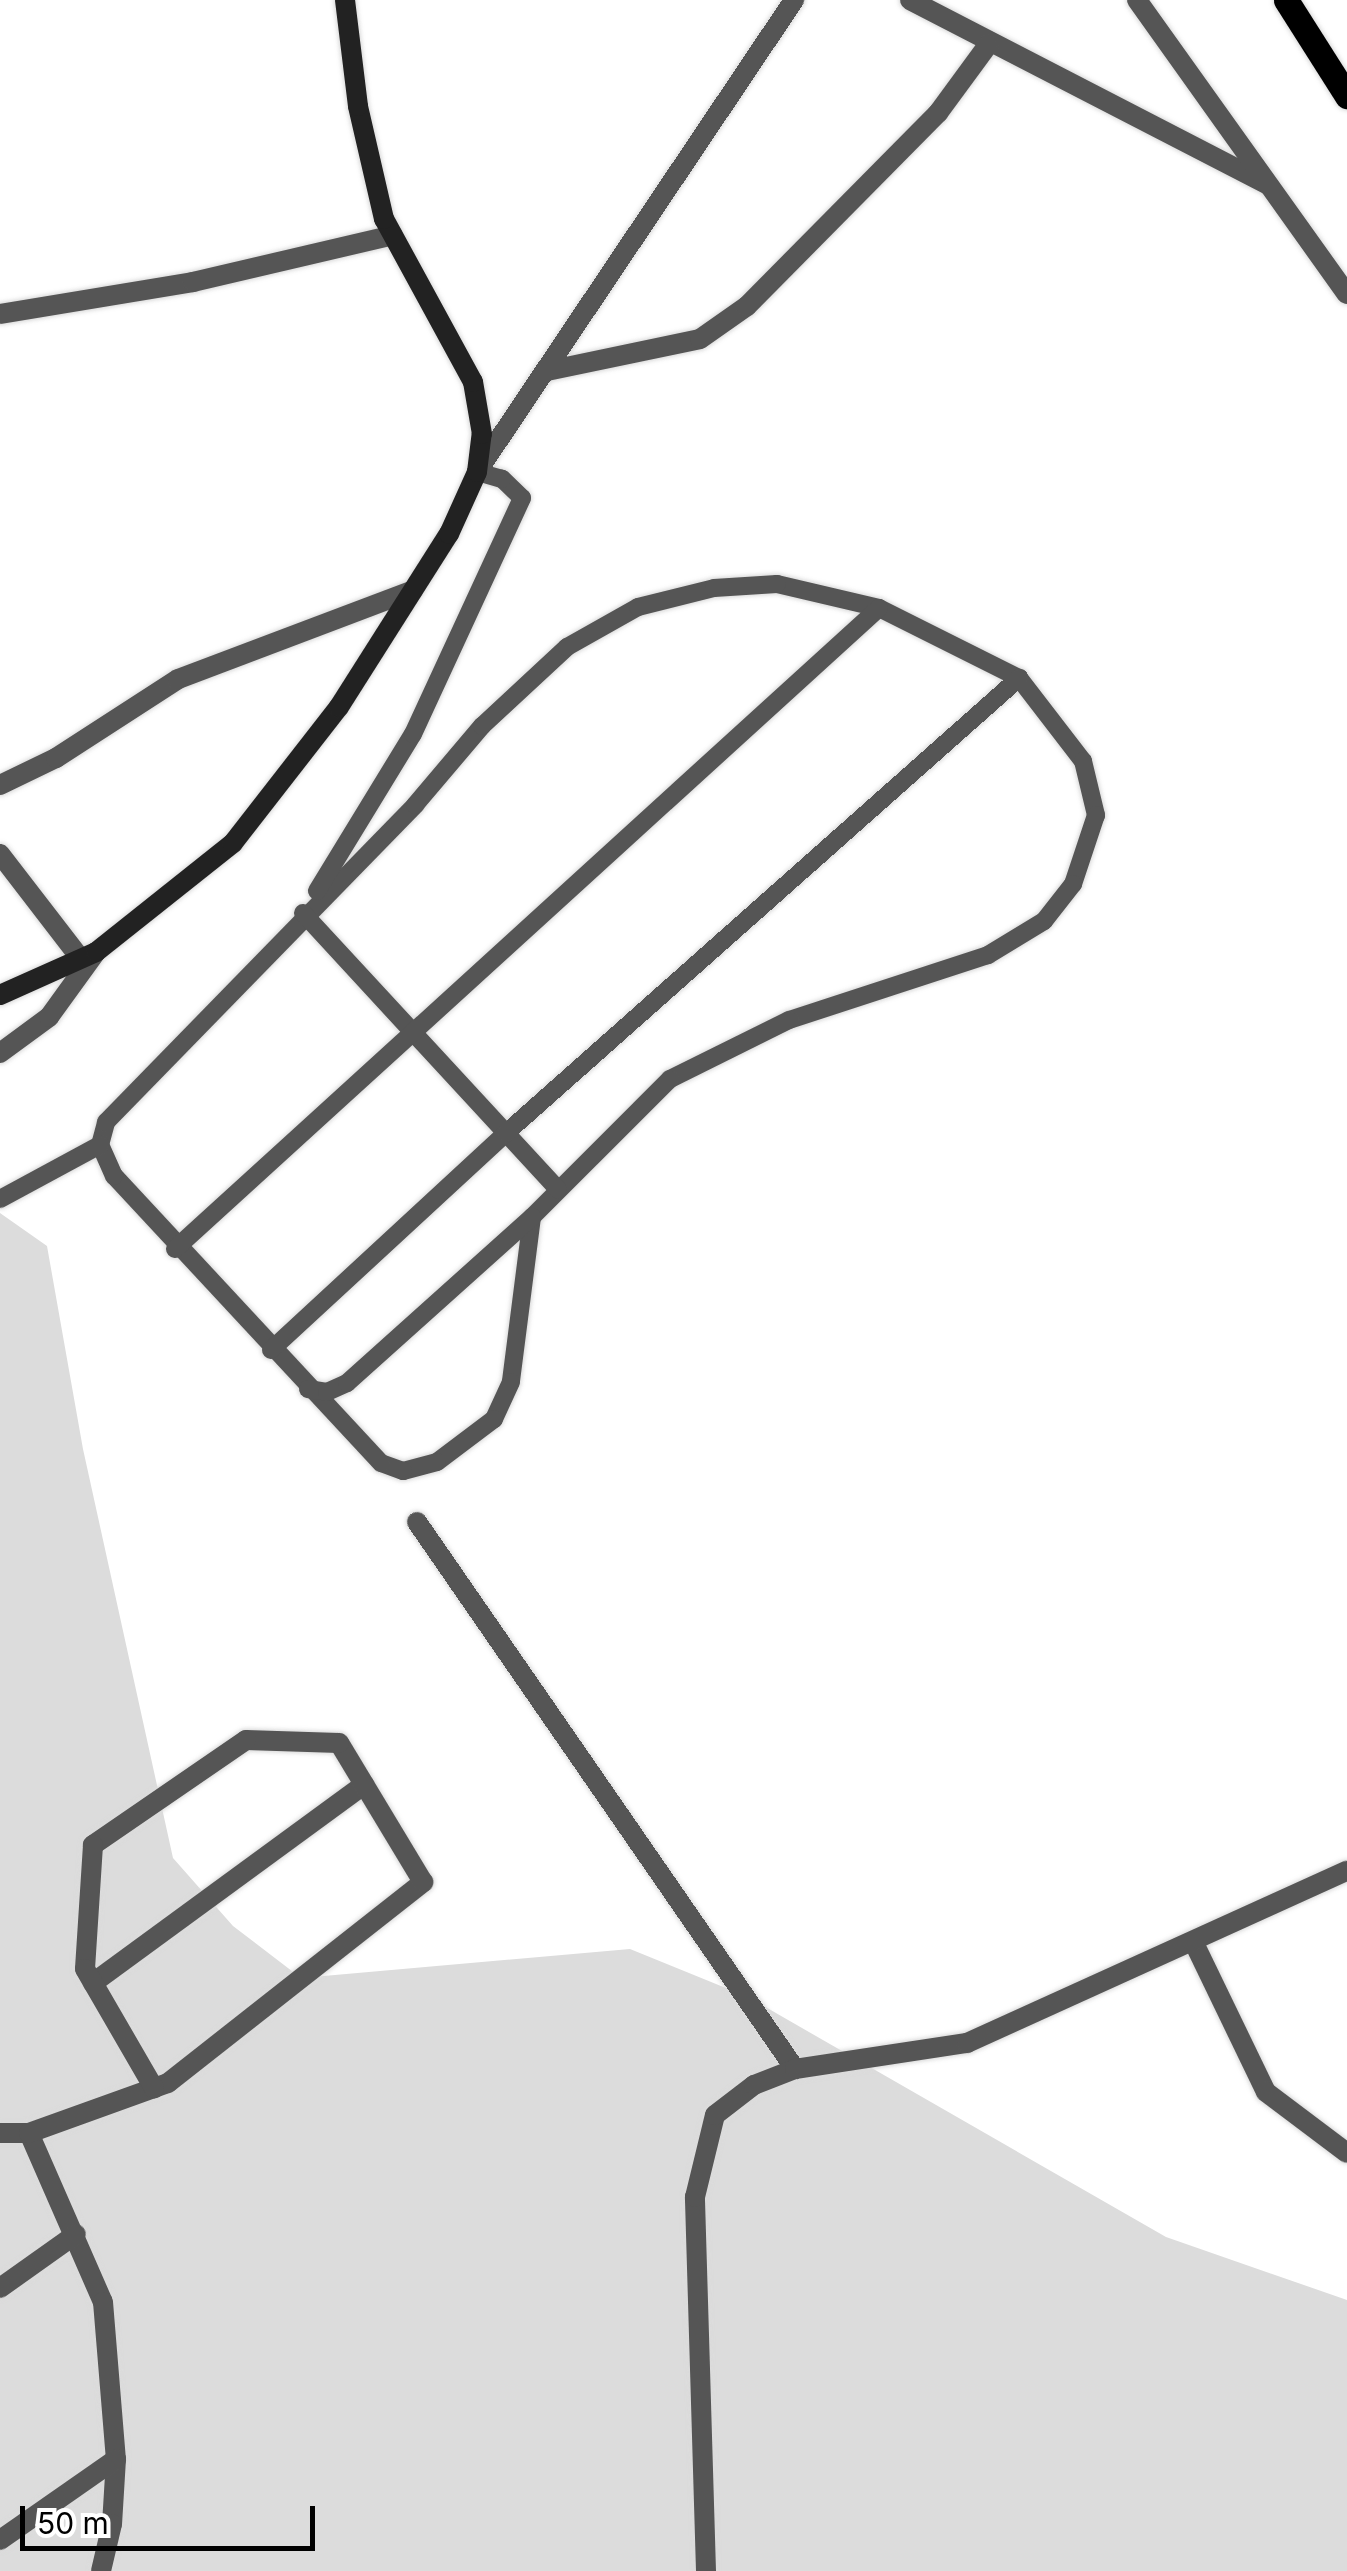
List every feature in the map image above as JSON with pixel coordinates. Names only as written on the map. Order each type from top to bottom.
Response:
[{"type":"main road","points":[[1286,0],[1347,96]]},
{"type":"street","points":[[345,0],[358,106],[384,219],[473,382],[482,434],[477,472]]},
{"type":"street","points":[[0,995],[89,955],[233,843],[338,707],[413,590],[477,472],[794,0]]},
{"type":"street","points":[[910,0],[988,46],[1267,184]]},
{"type":"street","points":[[1137,0],[1347,294]]},
{"type":"street","points":[[547,371],[700,338],[748,306],[938,114],[988,46]]},
{"type":"street","points":[[0,314],[194,282],[393,235]]},
{"type":"street","points":[[0,786],[56,758],[178,679],[413,590]]},
{"type":"street","points":[[0,854],[89,955]]},
{"type":"street","points":[[0,1053],[49,1017],[89,955]]},
{"type":"street","points":[[416,1522],[795,2069]]},
{"type":"street","points":[[0,2133],[29,2133],[154,2088],[423,1882],[339,1744],[246,1740],[93,1845],[85,1969],[154,2088]]},
{"type":"street","points":[[94,1983],[364,1785]]},
{"type":"street","points":[[706,2571],[695,2197],[701,2156],[715,2115],[754,2085],[795,2069],[967,2043],[1347,1871]]},
{"type":"street","points":[[1194,1943],[1266,2092],[1347,2152]]},
{"type":"street","points":[[29,2133],[103,2302],[116,2459],[101,2571]]},
{"type":"street","points":[[0,2288],[76,2234]]},
{"type":"street","points":[[0,2540],[116,2459]]},
{"type":"lane","points":[[303,913],[412,734],[522,498],[502,479],[477,472]]},
{"type":"lane","points":[[308,1389],[327,1392],[347,1383],[532,1217],[670,1079],[725,1047],[988,955],[1044,921],[1073,884],[1096,815],[1083,761],[1020,678],[879,608],[776,584],[714,588],[638,608],[567,646],[130,1093],[106,1122],[100,1145],[114,1176],[175,1249],[308,1389],[381,1464],[403,1471],[437,1462],[494,1419],[511,1382],[532,1217]]},
{"type":"lane","points":[[175,1249],[410,1030],[879,608]]},
{"type":"lane","points":[[271,1350],[506,1132],[1020,678]]},
{"type":"lane","points":[[303,913],[558,1188]]},
{"type":"lane","points":[[0,1198],[100,1145]]},
{"type":"shaded area","points":[[0,1213],[47,1246],[83,1449],[173,1858],[233,1926],[301,1978],[630,1949],[748,1997],[1166,2237],[1347,2300],[1347,2571],[0,2571]]}]
